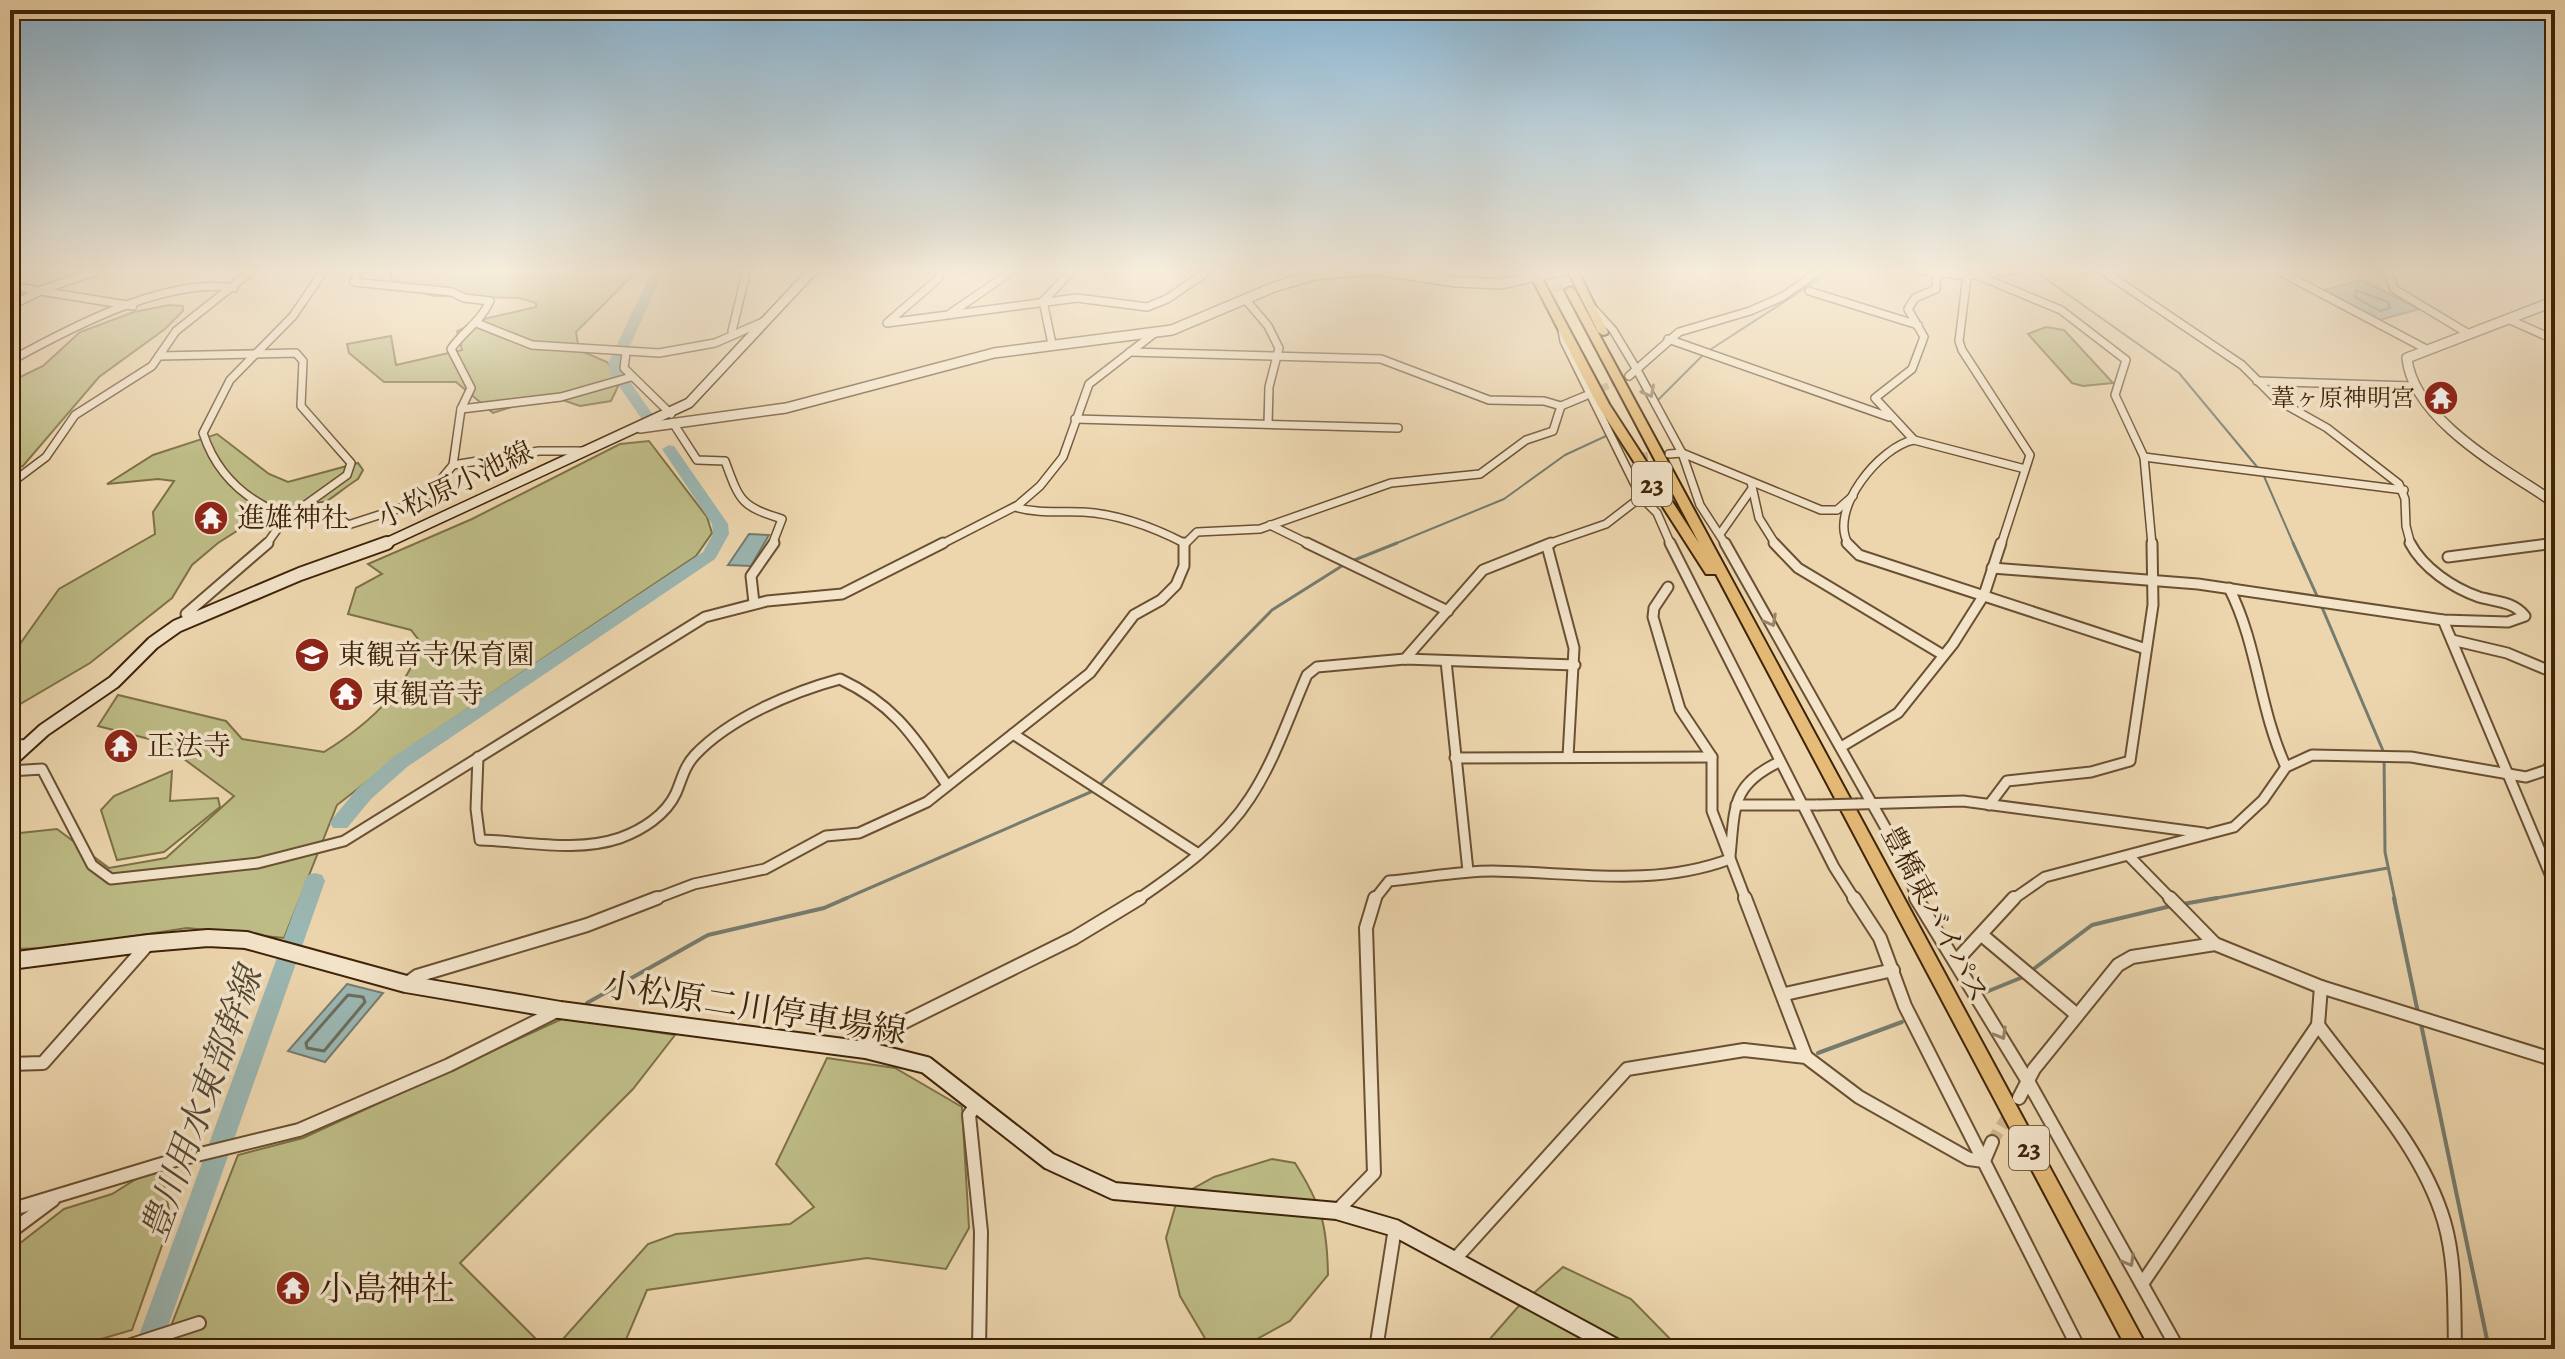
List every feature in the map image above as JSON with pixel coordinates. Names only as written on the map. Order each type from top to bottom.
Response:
[{"type":"highway","name":"23","points":[[1565,332],[1639,464],[1754,634]]},
{"type":"highway","name":"豊橋東バイパス","points":[[1588,332],[2138,1349]]},
{"type":"highway","name":"豊橋東バイパス","points":[[1589,332],[1684,505]]},
{"type":"highway","name":"23","points":[[1603,332],[1644,418],[1644,428]]},
{"type":"main road","name":"小松原小池線","points":[[10,761],[26,745],[114,682],[153,643],[177,626],[300,574],[409,535],[640,428],[673,420],[758,332]]},
{"type":"main road","name":"小松原二川停車場線","points":[[10,961],[149,943],[233,940],[284,950],[406,984],[560,1010],[866,1050],[926,1065],[1049,1161],[1114,1191],[1337,1211],[1395,1228],[1456,1258],[1592,1342],[1619,1349]]},
{"type":"street","points":[[10,361],[65,332]]},
{"type":"street","points":[[10,484],[46,457],[75,415],[152,366],[175,332]]},
{"type":"street","points":[[276,332],[238,366],[220,393],[203,433],[220,467],[248,500],[289,517]]},
{"type":"street","points":[[302,509],[325,506],[348,525],[413,504],[428,495],[453,465],[461,409],[471,388],[451,349],[463,332]]},
{"type":"street","points":[[500,332],[532,345],[626,353],[665,353],[715,343],[739,332]]},
{"type":"street","points":[[1050,332],[1052,344]]},
{"type":"street","points":[[673,420],[786,408],[950,363],[1052,344],[1152,332]]},
{"type":"street","points":[[10,771],[42,769],[92,865],[101,875],[124,880],[258,863],[322,849],[358,834],[697,621],[754,603],[842,594],[1015,507],[1054,471],[1063,457],[1089,384],[1155,332]]},
{"type":"street","points":[[1268,424],[1269,387],[1280,354],[1271,332]]},
{"type":"street","points":[[1563,332],[1564,341],[1625,457],[1641,497],[1657,513],[1689,586],[1802,806],[1834,867],[1880,938],[1905,1006],[2079,1349]]},
{"type":"street","points":[[1614,332],[1682,453],[1700,505],[1720,534],[1906,864],[1918,903],[1957,960],[2029,1083],[2178,1349]]},
{"type":"street","points":[[1629,376],[1668,339],[1686,332]]},
{"type":"street","points":[[1914,440],[1877,401],[1876,395],[1912,369],[1924,342],[1921,332]]},
{"type":"street","points":[[1841,747],[1892,718],[1943,655],[1984,595],[2030,455],[1962,350],[1960,332]]},
{"type":"street","points":[[1989,805],[2007,781],[2123,767],[2130,761],[2153,581],[2144,457],[2115,395],[2126,360],[2090,332]]},
{"type":"street","points":[[2194,332],[2242,365],[2287,406],[2327,428],[2404,490]]},
{"type":"street","points":[[2395,332],[2428,350]]},
{"type":"street","points":[[2473,332],[2407,358],[2405,368],[2411,386],[2445,424],[2555,503]]},
{"type":"street","points":[[1668,339],[1893,418]]},
{"type":"street","points":[[1130,352],[1381,359],[1483,399],[1544,401],[1561,406],[1585,396]]},
{"type":"street","points":[[159,356],[296,353],[303,361],[301,406],[351,463],[347,475],[289,517],[264,548],[214,586],[186,614],[201,617]]},
{"type":"street","points":[[626,353],[624,368],[673,420],[697,460],[725,461],[734,486],[748,508],[782,519],[780,530],[752,570],[749,589],[754,603]]},
{"type":"street","points":[[461,409],[536,401],[631,377]]},
{"type":"street","points":[[2257,381],[2411,386]]},
{"type":"street","points":[[406,984],[417,976],[587,925],[694,884],[765,869],[826,836],[851,835],[875,827],[927,802],[1090,673],[1134,615],[1161,600],[1176,585],[1184,566],[1184,543],[1197,532],[1238,531],[1270,525],[1391,483],[1480,474],[1526,440],[1553,431],[1561,406]]},
{"type":"street","points":[[1075,419],[1398,428]]},
{"type":"street","points":[[1669,454],[1682,453],[1751,486],[1831,511],[1853,496],[1889,447],[1900,441],[1914,440],[2025,469]]},
{"type":"street","points":[[453,465],[539,451],[586,451]]},
{"type":"street","points":[[2144,457],[2404,490]]},
{"type":"street","points":[[1720,534],[1751,486]]},
{"type":"street","points":[[1751,486],[1770,537],[1798,568],[1943,655]]},
{"type":"street","points":[[1992,568],[2229,588],[2443,620],[2508,622],[2519,621],[2525,616],[2516,607],[2478,597],[2422,561],[2402,525],[2404,490]]},
{"type":"street","points":[[1853,496],[1843,530],[1851,549],[1859,555],[2146,649]]},
{"type":"street","points":[[1405,659],[1483,570],[1509,557],[1606,524],[1641,497]]},
{"type":"street","points":[[1015,507],[1031,513],[1108,516],[1184,543]]},
{"type":"street","points":[[1270,525],[1448,611]]},
{"type":"street","points":[[2448,557],[2555,543]]},
{"type":"street","points":[[1547,546],[1574,648],[1568,757]]},
{"type":"street","points":[[1668,587],[1654,608],[1653,617],[1680,709],[1712,757],[1712,811],[1785,994],[1806,1057]]},
{"type":"street","points":[[2229,588],[2242,614],[2274,746],[2286,767]]},
{"type":"street","points":[[2443,620],[2554,881]]},
{"type":"street","points":[[2452,640],[2507,653],[2555,673]]},
{"type":"street","points":[[866,1050],[882,1033],[1135,903],[1212,841],[1249,800],[1311,671],[1335,664],[1405,659],[1575,665]]},
{"type":"street","points":[[1446,661],[1468,871]]},
{"type":"street","points":[[478,757],[476,809],[480,840],[596,843],[618,839],[656,819],[675,796],[686,765],[717,738],[777,703],[840,679],[857,687],[904,722],[947,785]]},
{"type":"street","points":[[1013,734],[1197,853]]},
{"type":"street","points":[[10,744],[26,745]]},
{"type":"street","points":[[1957,960],[1983,936],[2025,887],[2045,877],[2210,834],[2241,822],[2263,800],[2286,767],[2312,755],[2385,756],[2538,776],[2554,761]]},
{"type":"street","points":[[1455,758],[1712,757]]},
{"type":"street","points":[[1730,859],[1739,787],[1752,773],[1779,762]]},
{"type":"street","points":[[1736,805],[1874,805],[1963,801],[2210,834]]},
{"type":"street","points":[[2129,856],[2215,944],[2321,987],[2555,1060]]},
{"type":"street","points":[[1337,1211],[1374,1173],[1376,1152],[1366,928],[1371,900],[1389,881],[1468,871],[1572,876],[1677,873],[1730,859]]},
{"type":"street","points":[[1983,936],[2076,1014]]},
{"type":"street","points":[[10,1064],[43,1063],[149,943]]},
{"type":"street","points":[[2019,1098],[2034,1069],[2112,970],[2132,957],[2215,944]]},
{"type":"street","points":[[1785,994],[1893,970]]},
{"type":"street","points":[[2142,1284],[2318,1025],[2321,987]]},
{"type":"street","points":[[10,1210],[172,1161],[237,1144],[265,1141],[299,1130],[449,1065],[560,1010]]},
{"type":"street","points":[[2318,1025],[2432,1189],[2444,1218],[2453,1260],[2455,1349]]},
{"type":"street","points":[[1456,1258],[1627,1069],[1744,1050],[1806,1057],[1859,1097],[1969,1159],[1984,1161]]},
{"type":"street","points":[[976,1105],[969,1115],[981,1232],[979,1349]]},
{"type":"street","points":[[1984,1161],[1992,1142]]},
{"type":"street","points":[[10,1232],[59,1195]]},
{"type":"street","points":[[1376,1349],[1395,1228]]},
{"type":"street","points":[[119,1349],[199,1323]]},
{"type":"shaded area","points":[[80,332],[160,332],[99,377],[23,466],[10,471],[10,382],[43,366]]},
{"type":"shaded area","points":[[457,332],[576,332],[579,350],[607,362],[621,380],[611,401],[580,406],[548,395],[493,413],[456,382],[384,382],[349,353],[347,344],[391,336],[396,365],[462,350]]},
{"type":"shaded area","points":[[2066,332],[2113,383],[2083,386],[2072,383],[2028,334]]},
{"type":"shaded area","points":[[217,434],[269,474],[288,482],[358,463],[363,470],[358,479],[297,521],[271,530],[259,529],[268,517],[262,515],[218,543],[192,565],[172,598],[90,663],[10,710],[10,658],[59,589],[155,534],[153,512],[174,481],[158,479],[107,484],[153,455]]},
{"type":"shaded area","points":[[649,441],[707,517],[712,533],[696,556],[414,745],[337,805],[284,938],[187,928],[56,948],[10,949],[10,843],[20,833],[57,829],[109,868],[166,858],[234,796],[161,742],[98,726],[118,695],[226,721],[242,739],[324,752],[355,731],[383,705],[406,676],[421,643],[411,630],[348,614],[356,588],[382,574],[368,564],[472,519],[620,444]]},
{"type":"shaded area","points":[[172,771],[170,801],[218,798],[220,807],[164,852],[117,860],[101,810],[114,796]]},
{"type":"shaded area","points":[[564,1018],[675,1035],[633,1089],[460,1263],[546,1349],[162,1349],[238,1155],[303,1138]]},
{"type":"shaded area","points":[[827,1058],[895,1068],[962,1107],[969,1228],[946,1269],[867,1258],[647,1290],[622,1349],[554,1349],[648,1244],[676,1234],[790,1224],[814,1207],[776,1164]]},
{"type":"shaded area","points":[[1272,1159],[1295,1163],[1317,1204],[1324,1229],[1328,1275],[1290,1321],[1246,1345],[1206,1340],[1180,1296],[1166,1238],[1178,1197],[1214,1177]]},
{"type":"shaded area","points":[[160,1164],[171,1220],[132,1330],[67,1349],[10,1349],[10,1251],[64,1209],[112,1194]]},
{"type":"shaded area","points":[[1563,1267],[1631,1299],[1680,1349],[1481,1349],[1517,1308]]},
{"type":"water","points":[[749,534],[769,535],[751,566],[728,565]]},
{"type":"water","points":[[347,984],[383,993],[325,1062],[288,1051]]},
{"type":"waterway","name":"豊川用水東部幹線","points":[[629,332],[615,363],[619,376],[646,415]]},
{"type":"waterway","points":[[1657,401],[1705,353],[1737,332]]},
{"type":"waterway","points":[[2122,332],[2179,373],[2263,474],[2294,545]]},
{"type":"waterway","points":[[1392,545],[1504,499],[1565,455],[1606,436]]},
{"type":"waterway","name":"豊川用水東部幹線","points":[[340,823],[364,794],[400,762],[709,555],[721,534],[720,524],[669,449]]},
{"type":"waterway","points":[[1392,545],[1397,543]]},
{"type":"waterway","points":[[2293,543],[2318,598]]},
{"type":"waterway","points":[[1352,561],[1392,545]]},
{"type":"waterway","points":[[1099,786],[1272,610],[1345,564]]},
{"type":"waterway","points":[[2321,605],[2384,753],[2385,852],[2395,900]]},
{"type":"waterway","points":[[842,900],[1093,791]]},
{"type":"waterway","points":[[2205,900],[2388,868]]},
{"type":"waterway","name":"豊川用水東部幹線","points":[[147,1349],[315,881]]},
{"type":"waterway","points":[[587,1003],[708,935],[824,908],[847,898]]},
{"type":"waterway","points":[[2183,904],[2217,898]]},
{"type":"waterway","points":[[2394,898],[2418,1013]]},
{"type":"waterway","points":[[2031,971],[2092,925],[2171,906]]},
{"type":"waterway","points":[[1986,992],[2023,977]]},
{"type":"waterway","points":[[1818,1053],[1902,1022]]},
{"type":"waterway","points":[[2421,1024],[2489,1349]]},
{"type":"tunnel","points":[[1592,393],[1629,376]]},
{"type":"tunnel","points":[[1630,457],[1669,454]]},
{"type":"tunnel","points":[[1992,1142],[2011,1111]]},
{"type":"place","name":"葦ヶ原神明宮","points":[[2441,398]]},
{"type":"place","name":"進雄神社","points":[[211,518]]},
{"type":"place","name":"東観音寺保育園","points":[[312,655]]},
{"type":"place","name":"東観音寺","points":[[346,694]]},
{"type":"place","name":"正法寺","points":[[121,746]]},
{"type":"place","name":"小島神社","points":[[293,1288]]}]
